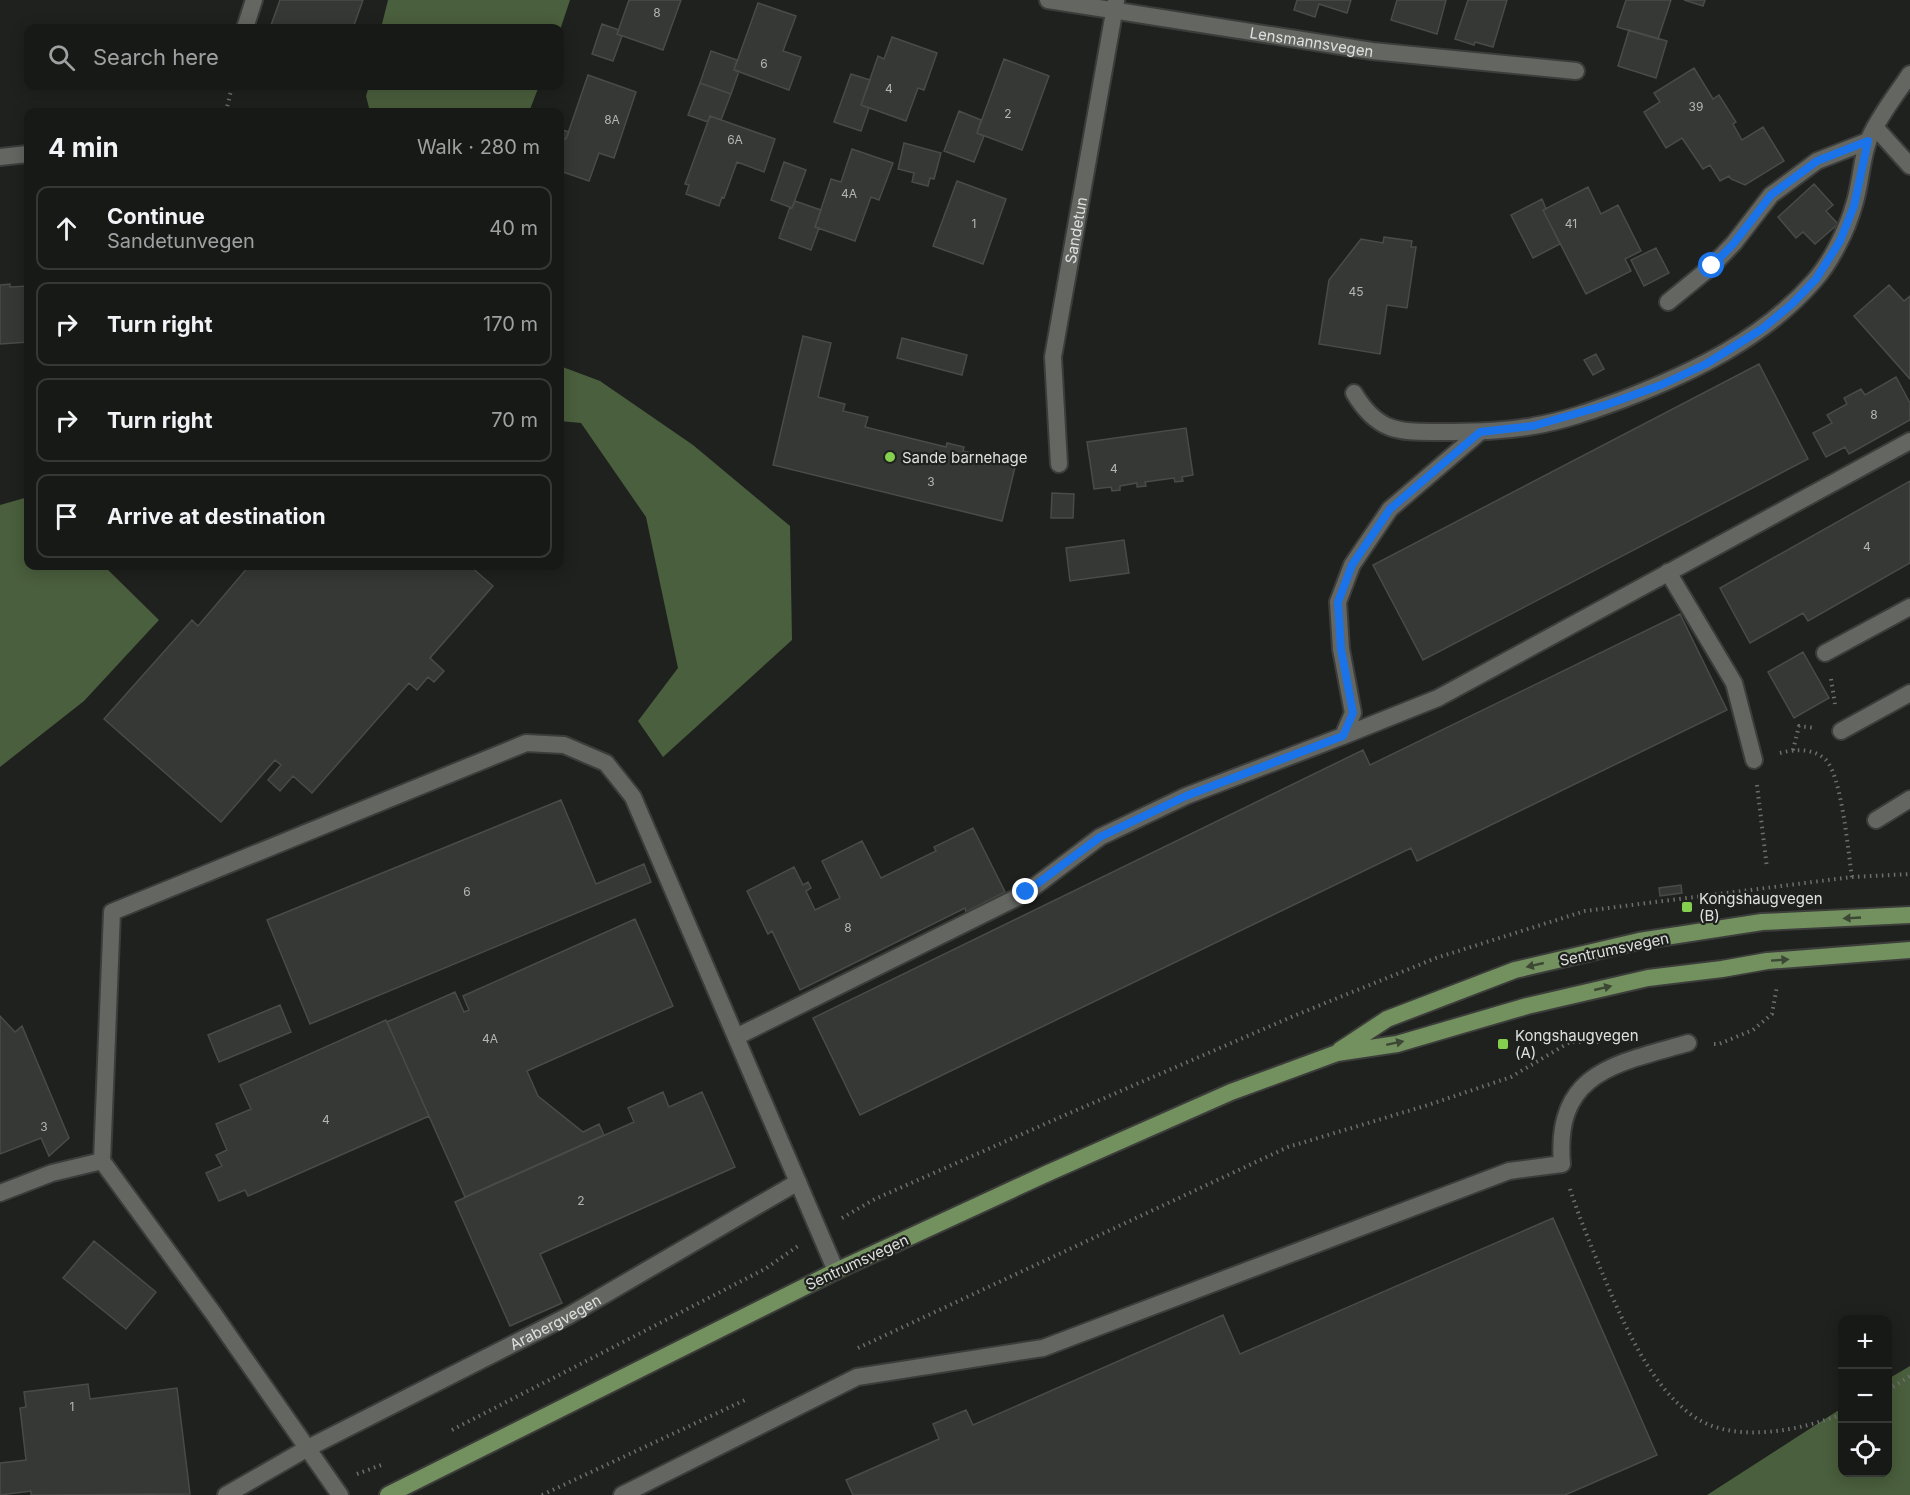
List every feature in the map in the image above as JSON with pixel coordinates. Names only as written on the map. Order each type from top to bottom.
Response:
[{"type":"main road","name":"Sentrumsvegen","points":[[1337,1053],[1387,1019],[1515,970],[1639,941],[1762,922],[1910,915]]},
{"type":"main road","name":"Sentrumsvegen","points":[[388,1495],[415,1489],[836,1271],[1048,1173],[1221,1097],[1337,1053],[1397,1044],[1527,1006],[1648,978],[1767,961],[1910,950]]},
{"type":"street","points":[[246,24],[254,0]]},
{"type":"street","name":"Lensmannsvegen","points":[[1048,0],[1116,6],[1372,51],[1576,71]]},
{"type":"street","name":"Sandetun","points":[[1059,464],[1053,357],[1116,6]]},
{"type":"street","points":[[1354,393],[1367,411],[1386,427],[1404,430],[1480,432],[1533,426],[1606,405],[1661,385],[1706,364],[1762,329],[1792,304],[1816,279],[1840,241],[1854,206],[1872,134],[1910,74]]},
{"type":"street","points":[[1872,134],[1910,166]]},
{"type":"street","points":[[1668,302],[1712,266],[1734,243],[1771,195],[1817,161],[1872,134]]},
{"type":"street","points":[[0,157],[24,154]]},
{"type":"street","points":[[1343,736],[1353,713],[1341,649],[1338,602],[1352,565],[1390,509],[1480,432]]},
{"type":"street","points":[[736,1037],[1026,892],[1100,837],[1186,796],[1438,698],[1910,441]]},
{"type":"street","points":[[1668,572],[1734,683],[1754,760]]},
{"type":"street","points":[[1826,653],[1910,607]]},
{"type":"street","points":[[1840,731],[1910,693]]},
{"type":"street","points":[[340,1495],[213,1313],[102,1161],[112,912],[526,743],[564,745],[606,763],[633,798],[836,1271]]},
{"type":"street","points":[[1876,820],[1910,799]]},
{"type":"street","points":[[622,1495],[857,1377],[1043,1348],[1509,1171],[1562,1164],[1561,1132],[1564,1117],[1570,1102],[1581,1089],[1606,1070],[1636,1058],[1688,1043]]},
{"type":"street","points":[[0,1193],[51,1173],[102,1161]]},
{"type":"street","name":"Arabergvegen","points":[[226,1495],[306,1449],[568,1316],[798,1182]]},
{"type":"path","points":[[227,108],[231,90]]},
{"type":"path","points":[[1794,750],[1799,726],[1840,731],[1826,653]]},
{"type":"path","points":[[1767,868],[1754,760],[1794,750],[1817,753],[1832,768],[1839,792],[1852,877]]},
{"type":"path","points":[[1688,1043],[1719,1044],[1753,1030],[1772,1014],[1778,982]]},
{"type":"path","points":[[854,1350],[1288,1147],[1428,1105],[1511,1077],[1570,1042],[1605,1042]]},
{"type":"path","points":[[1562,1164],[1578,1212],[1624,1327],[1644,1360],[1673,1399],[1697,1418],[1712,1426],[1740,1432],[1795,1429],[1818,1424],[1838,1416]]},
{"type":"path","points":[[1892,1387],[1910,1376]]},
{"type":"path","points":[[542,1495],[746,1400]]},
{"type":"green space","points":[[388,0],[570,0],[562,24],[382,24]]},
{"type":"green space","points":[[368,90],[537,90],[531,108],[369,108],[366,96]]},
{"type":"green space","points":[[564,368],[600,381],[693,445],[790,526],[792,640],[663,757],[638,721],[678,668],[646,517],[581,423],[564,421]]},
{"type":"green space","points":[[24,498],[24,570],[108,570],[159,620],[84,701],[0,767],[0,505]]},
{"type":"green space","points":[[1910,1366],[1910,1495],[1707,1495],[1838,1411],[1838,1477],[1892,1477],[1892,1377]]},
{"type":"building","points":[[280,0],[363,0],[354,24],[271,24]]},
{"type":"building","points":[[629,0],[681,0],[663,50],[617,34]]},
{"type":"building","points":[[1297,0],[1351,0],[1347,13],[1319,4],[1315,17],[1294,10]]},
{"type":"building","points":[[1397,0],[1446,0],[1437,34],[1391,20]]},
{"type":"building","points":[[1468,0],[1507,0],[1493,47],[1475,42],[1474,45],[1455,39]]},
{"type":"building","points":[[1626,0],[1671,0],[1658,39],[1617,27]]},
{"type":"building","points":[[1684,0],[1705,0],[1703,6]]},
{"type":"building","points":[[758,3],[796,16],[783,51],[801,57],[789,90],[734,70]]},
{"type":"building","points":[[602,24],[619,30],[617,34],[622,36],[613,61],[592,54]]},
{"type":"building","points":[[1629,30],[1667,41],[1656,78],[1618,66]]},
{"type":"building","points":[[892,37],[937,53],[924,90],[918,88],[906,121],[861,105],[878,56],[884,59]]},
{"type":"building","points":[[711,51],[737,60],[734,70],[739,71],[731,94],[700,83]]},
{"type":"building","points":[[1004,59],[1049,76],[1022,150],[977,133]]},
{"type":"building","points":[[1694,68],[1713,99],[1719,95],[1736,122],[1733,124],[1742,140],[1763,127],[1784,161],[1745,185],[1729,176],[1720,181],[1710,165],[1703,169],[1682,138],[1666,148],[1644,112],[1660,102],[1654,93]]},
{"type":"building","points":[[851,74],[870,80],[861,105],[869,108],[861,131],[834,122]]},
{"type":"building","points":[[588,75],[636,92],[614,158],[599,153],[589,181],[564,172],[564,138],[566,139]]},
{"type":"building","points":[[700,83],[731,94],[721,120],[710,116],[708,122],[688,115]]},
{"type":"building","points":[[959,111],[981,120],[977,133],[984,136],[974,162],[944,151]]},
{"type":"building","points":[[710,116],[775,139],[764,172],[737,162],[719,206],[686,194],[689,185],[685,184]]},
{"type":"building","points":[[564,130],[569,132],[566,139],[564,138]]},
{"type":"building","points":[[904,143],[941,153],[934,179],[930,178],[928,186],[912,182],[914,173],[898,169]]},
{"type":"building","points":[[852,149],[893,163],[879,200],[871,197],[855,241],[815,227],[831,179],[841,182]]},
{"type":"building","points":[[784,162],[806,170],[792,208],[771,200]]},
{"type":"building","points":[[957,181],[1006,199],[983,264],[933,246]]},
{"type":"building","points":[[1814,184],[1833,205],[1826,211],[1838,224],[1815,244],[1803,232],[1796,238],[1778,217]]},
{"type":"building","points":[[1588,187],[1601,214],[1618,205],[1641,251],[1625,259],[1631,271],[1586,294],[1543,210]]},
{"type":"building","points":[[1542,199],[1546,209],[1543,210],[1560,244],[1533,258],[1511,215]]},
{"type":"building","points":[[795,201],[821,210],[815,227],[819,228],[811,250],[779,238],[790,207],[792,208]]},
{"type":"building","points":[[1384,237],[1412,241],[1411,247],[1416,247],[1407,308],[1387,305],[1380,354],[1319,344],[1329,280],[1361,239],[1383,243]]},
{"type":"building","points":[[1656,248],[1669,273],[1644,286],[1631,260]]},
{"type":"building","points":[[0,285],[24,286],[24,342],[0,344]]},
{"type":"building","points":[[1889,285],[1904,301],[1910,296],[1910,379],[1854,316]]},
{"type":"building","points":[[803,336],[831,343],[818,397],[845,404],[843,411],[868,417],[865,427],[946,447],[947,443],[964,447],[963,451],[1016,463],[1002,521],[773,465]]},
{"type":"building","points":[[902,338],[967,355],[962,375],[897,358]]},
{"type":"building","points":[[1596,354],[1604,369],[1593,375],[1584,360]]},
{"type":"building","points":[[1759,364],[1808,459],[1423,660],[1373,565]]},
{"type":"building","points":[[1896,377],[1910,403],[1910,420],[1849,454],[1845,447],[1826,457],[1813,433],[1832,423],[1827,415],[1847,404],[1844,398],[1861,389],[1865,395]]},
{"type":"building","points":[[1186,428],[1193,475],[1182,477],[1183,481],[1175,482],[1174,478],[1145,482],[1146,486],[1137,487],[1137,483],[1120,486],[1120,490],[1112,491],[1111,487],[1094,489],[1087,442]]},
{"type":"building","points":[[1910,481],[1910,563],[1808,621],[1803,613],[1750,643],[1720,588]]},
{"type":"building","points":[[1052,493],[1074,494],[1073,518],[1051,518]]},
{"type":"building","points":[[1124,540],[1129,573],[1070,581],[1066,548]]},
{"type":"building","points":[[246,570],[475,570],[493,586],[430,658],[444,671],[434,682],[428,677],[417,690],[409,683],[312,793],[293,776],[280,791],[268,780],[281,765],[275,760],[221,822],[104,719],[192,620],[198,626]]},
{"type":"building","points":[[1680,614],[1727,710],[1417,861],[1411,848],[860,1115],[813,1018],[1363,750],[1370,765]]},
{"type":"building","points":[[1803,652],[1829,698],[1794,718],[1768,672]]},
{"type":"building","points":[[561,800],[596,884],[644,864],[651,882],[310,1024],[267,920]]},
{"type":"building","points":[[973,828],[1005,892],[966,912],[965,908],[800,990],[772,931],[768,934],[747,891],[794,867],[803,885],[808,882],[811,888],[806,891],[815,910],[840,898],[822,861],[862,841],[881,878],[936,851],[934,847]]},
{"type":"building","points":[[1681,885],[1682,893],[1660,896],[1659,888]]},
{"type":"building","points":[[635,919],[673,1006],[527,1071],[538,1096],[583,1132],[599,1124],[604,1135],[465,1197],[387,1022],[455,992],[464,1012],[469,1010],[463,996]]},
{"type":"building","points":[[280,1005],[291,1032],[219,1062],[208,1035]]},
{"type":"building","points":[[0,1016],[15,1032],[22,1026],[69,1138],[49,1156],[41,1138],[0,1154]]},
{"type":"building","points":[[386,1020],[429,1116],[248,1196],[245,1190],[219,1201],[206,1173],[222,1166],[216,1155],[227,1150],[216,1124],[251,1109],[240,1085]]},
{"type":"building","points":[[663,1092],[669,1107],[702,1092],[735,1167],[540,1254],[562,1303],[510,1326],[455,1202],[634,1122],[628,1108]]},
{"type":"building","points":[[1553,1218],[1657,1455],[1565,1495],[853,1495],[846,1480],[939,1439],[933,1424],[966,1410],[973,1425],[1223,1315],[1240,1354]]},
{"type":"building","points":[[94,1241],[156,1292],[126,1329],[63,1278]]},
{"type":"building","points":[[88,1384],[90,1399],[177,1388],[190,1494],[31,1495],[31,1491],[0,1495],[0,1463],[26,1460],[20,1408],[26,1407],[24,1392]]},
{"type":"place","name":"Sande barnehage","points":[[890,457]]},
{"type":"place","name":"Kongshaugvegen (B)","points":[[1687,907]]},
{"type":"place","name":"Kongshaugvegen (A)","points":[[1503,1044]]},
{"type":"route","points":[[1026,892],[1100,837],[1186,796],[1343,736],[1353,713],[1341,649],[1338,602],[1352,565],[1390,509],[1480,432],[1533,426],[1567,418],[1661,385],[1706,364],[1762,329],[1792,304],[1816,279],[1840,241],[1854,206],[1868,141],[1817,161],[1771,195],[1734,243],[1712,266]]}]
